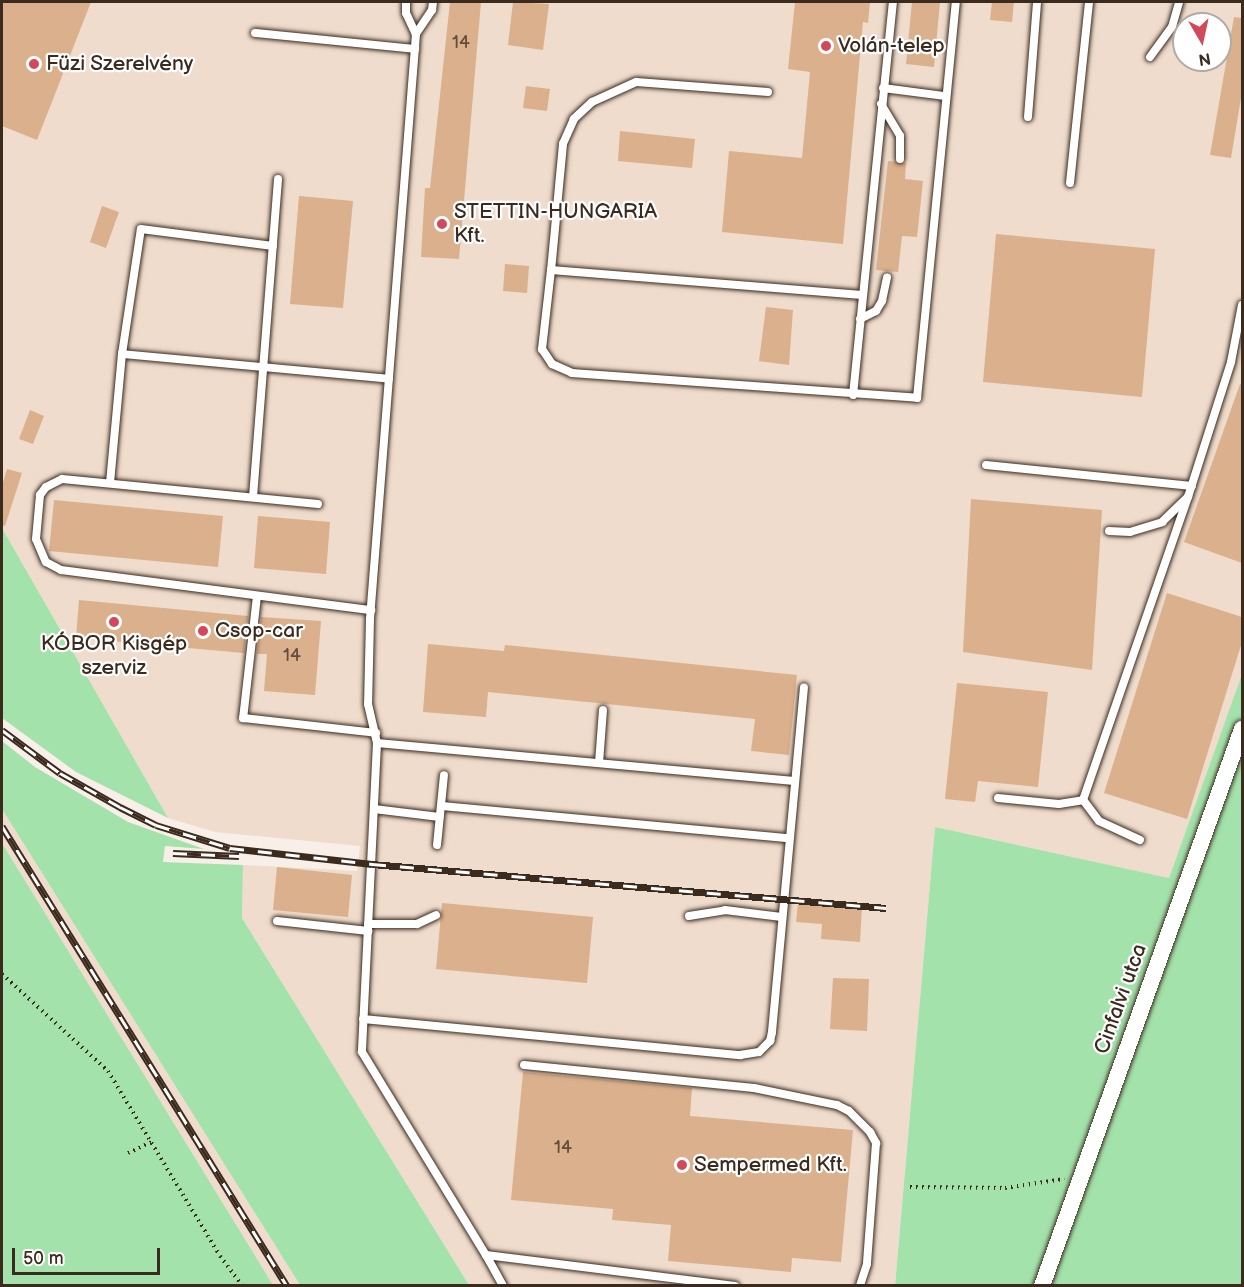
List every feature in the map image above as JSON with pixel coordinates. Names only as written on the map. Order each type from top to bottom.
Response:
[{"type":"street","name":"Cinfalvi utca","points":[[1042,1286],[1242,729]]},
{"type":"lane","points":[[406,2],[406,14],[416,34]]},
{"type":"lane","points":[[433,2],[432,10],[416,34],[371,610],[369,704],[377,743],[362,1045],[367,1061],[504,1286]]},
{"type":"lane","points":[[853,394],[893,2]]},
{"type":"lane","points":[[768,92],[636,82],[592,102],[574,119],[563,144],[542,349],[552,364],[572,373],[917,398],[956,2]]},
{"type":"lane","points":[[1028,117],[1037,2]]},
{"type":"lane","points":[[1070,183],[1089,2]]},
{"type":"lane","points":[[1150,57],[1172,27],[1179,2]]},
{"type":"lane","points":[[255,33],[415,49]]},
{"type":"lane","points":[[883,88],[945,96]]},
{"type":"lane","points":[[882,104],[900,136],[900,159]]},
{"type":"lane","points":[[253,498],[278,179]]},
{"type":"lane","points":[[110,483],[122,354],[141,229],[273,246]]},
{"type":"lane","points":[[551,270],[862,295]]},
{"type":"lane","points":[[860,319],[876,311],[882,301],[887,278]]},
{"type":"lane","points":[[1083,800],[1192,486],[1231,362],[1242,305]]},
{"type":"lane","points":[[122,354],[263,370],[389,379]]},
{"type":"lane","points":[[986,465],[1192,486]]},
{"type":"lane","points":[[318,504],[62,479],[46,487],[38,504],[36,539],[46,562],[61,570],[371,610]]},
{"type":"lane","points":[[1109,531],[1130,532],[1162,522],[1188,497]]},
{"type":"lane","points":[[257,596],[243,718],[376,733]]},
{"type":"lane","points":[[363,1019],[750,1055],[765,1048],[772,1032],[804,687]]},
{"type":"lane","points":[[599,763],[603,710]]},
{"type":"lane","points":[[377,743],[794,781]]},
{"type":"lane","points":[[437,845],[444,774]]},
{"type":"lane","points":[[998,798],[1059,804],[1083,800]]},
{"type":"lane","points":[[1083,800],[1099,821],[1140,840]]},
{"type":"lane","points":[[442,806],[789,838]]},
{"type":"lane","points":[[374,809],[440,817]]},
{"type":"lane","points":[[689,916],[725,910],[782,917]]},
{"type":"lane","points":[[277,921],[368,927],[417,924],[436,915]]},
{"type":"lane","points":[[524,1065],[754,1088],[837,1105],[849,1111],[870,1132],[876,1143],[867,1264],[860,1286]]},
{"type":"lane","points":[[486,1255],[735,1286]]},
{"type":"path","points":[[2,975],[108,1071],[220,1256],[243,1286]]},
{"type":"path","points":[[128,1153],[152,1143]]},
{"type":"path","points":[[910,1187],[1005,1188],[1036,1185],[1057,1178],[1079,1181]]},
{"type":"shaded area","points":[[2,2],[1242,2],[1242,674],[1169,878],[935,827],[895,1285],[469,1285],[242,918],[243,865],[357,871],[360,846],[215,832],[168,818],[2,528]]},
{"type":"shaded area","points":[[2,809],[300,1285],[273,1285],[2,843]]},
{"type":"green space","points":[[2,528],[168,818],[76,772],[2,718]]},
{"type":"green space","points":[[1242,674],[1242,1285],[895,1286],[935,827],[1169,878]]},
{"type":"green space","points":[[2,741],[35,767],[128,822],[204,849],[165,846],[163,862],[243,865],[242,918],[469,1285],[300,1285],[2,809]]},
{"type":"green space","points":[[2,843],[273,1285],[2,1285]]},
{"type":"building","name":"Füzi Szerelvény","points":[[2,2],[91,2],[37,140],[2,126]]},
{"type":"building","points":[[450,2],[481,2],[459,259],[421,257],[425,188],[430,188]]},
{"type":"building","points":[[513,2],[549,4],[543,50],[508,45]]},
{"type":"building","points":[[795,2],[870,2],[868,23],[863,22],[843,244],[722,232],[729,151],[802,158],[810,72],[788,69]]},
{"type":"building","points":[[912,2],[940,2],[934,67],[906,64]]},
{"type":"building","points":[[992,2],[1014,2],[1012,22],[990,20]]},
{"type":"building","points":[[1234,17],[1242,18],[1242,92],[1231,158],[1210,155],[1224,72],[1232,72]]},
{"type":"building","points":[[526,86],[550,89],[547,111],[523,108]]},
{"type":"building","points":[[620,131],[695,139],[692,168],[618,161]]},
{"type":"building","points":[[888,161],[906,163],[905,179],[923,181],[917,237],[902,236],[898,272],[876,270]]},
{"type":"building","points":[[299,196],[353,201],[343,308],[290,304]]},
{"type":"building","points":[[102,206],[119,212],[106,248],[90,242]]},
{"type":"building","points":[[996,234],[1155,249],[1142,397],[983,382]]},
{"type":"building","points":[[505,264],[529,266],[527,293],[503,291]]},
{"type":"building","points":[[766,307],[793,310],[789,365],[759,361]]},
{"type":"building","points":[[1240,384],[1242,385],[1242,563],[1184,542]]},
{"type":"building","points":[[30,410],[44,416],[33,444],[19,439]]},
{"type":"building","points":[[7,469],[22,473],[5,526],[2,525],[2,486]]},
{"type":"building","points":[[971,499],[1102,510],[1092,670],[963,652]]},
{"type":"building","points":[[54,500],[223,516],[218,567],[49,551]]},
{"type":"building","points":[[258,516],[330,522],[326,574],[254,568]]},
{"type":"building","points":[[1167,593],[1242,617],[1242,642],[1187,819],[1104,793]]},
{"type":"building","points":[[79,600],[248,616],[244,653],[76,638]]},
{"type":"building","points":[[261,617],[321,621],[315,695],[264,691],[267,654],[257,654]]},
{"type":"building","points":[[428,644],[504,651],[505,645],[797,675],[789,755],[751,751],[755,719],[488,692],[486,717],[423,712]]},
{"type":"building","points":[[957,683],[1048,692],[1038,787],[978,781],[975,802],[945,799]]},
{"type":"building","points":[[277,867],[352,875],[348,917],[273,910]]},
{"type":"building","points":[[442,903],[593,917],[587,983],[436,969]]},
{"type":"building","points":[[798,903],[862,907],[860,942],[821,939],[822,924],[796,922]]},
{"type":"building","points":[[833,978],[869,979],[867,1031],[830,1029]]},
{"type":"building","name":"Sempermed Kft.","points":[[523,1072],[692,1088],[690,1116],[853,1130],[841,1262],[792,1258],[791,1272],[668,1261],[671,1225],[612,1220],[613,1209],[511,1200]]},
{"type":"railway","points":[[2,730],[60,773],[120,807],[156,825],[230,848],[372,864],[886,908]]},
{"type":"railway","points":[[2,826],[287,1286]]},
{"type":"railway","points":[[173,853],[239,856]]},
{"type":"place","name":"Volán-telep","points":[[826,46]]},
{"type":"place","name":"Füzi Szerelvény","points":[[34,64]]},
{"type":"place","name":"STETTIN-HUNGARIA Kft.","points":[[442,224]]},
{"type":"place","name":"KÓBOR Kisgép szerviz","points":[[114,622]]},
{"type":"place","name":"Csop-car","points":[[203,631]]},
{"type":"place","name":"Sempermed Kft.","points":[[682,1165]]}]
